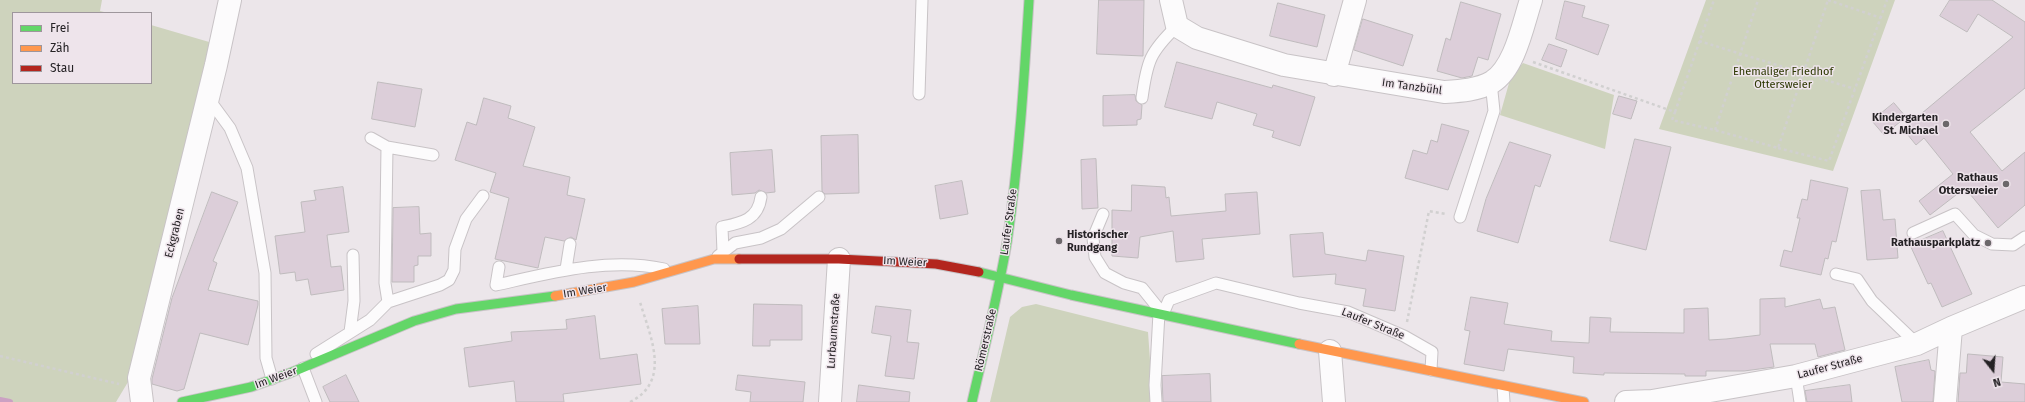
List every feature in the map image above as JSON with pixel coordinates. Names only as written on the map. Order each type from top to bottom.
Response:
[{"type":"street","name":"Eckgraben","points":[[141,395],[139,378],[216,65],[230,0]]},
{"type":"street","name":"Laufer Straße","points":[[1000,278],[1010,218],[1020,132],[1029,0]]},
{"type":"street","points":[[1171,0],[1177,26]]},
{"type":"street","points":[[1334,75],[1355,0]]},
{"type":"street","name":"Im Tanzbühl","points":[[1177,26],[1197,38],[1284,65],[1334,75],[1444,92],[1468,90],[1492,82],[1503,73],[1513,55],[1531,0]]},
{"type":"street","name":"Im Weier","points":[[182,402],[251,387],[303,368],[414,321],[456,308],[576,293],[634,282],[714,259],[839,259],[936,264],[965,268],[1000,278]]},
{"type":"street","name":"Lurbaumstraße","points":[[830,402],[839,259]]},
{"type":"street","points":[[1000,278],[1070,295],[1330,351],[1431,370],[1503,387],[1584,402]]},
{"type":"street","name":"Römerstraße","points":[[972,402],[1000,278]]},
{"type":"street","name":"Laufer Straße","points":[[1626,402],[1680,399],[1796,376],[1917,344],[2025,297]]},
{"type":"street","points":[[1945,402],[1951,328]]},
{"type":"street","points":[[1330,351],[1334,402]]},
{"type":"lane","points":[[919,94],[922,0]]},
{"type":"lane","points":[[1142,98],[1146,68],[1159,44],[1177,26]]},
{"type":"lane","points":[[1460,216],[1494,111],[1492,82]]},
{"type":"lane","points":[[208,98],[230,128],[247,168],[265,273],[266,358],[272,379]]},
{"type":"lane","points":[[371,138],[387,148],[433,155]]},
{"type":"lane","points":[[387,148],[384,283],[388,302]]},
{"type":"lane","points":[[290,373],[330,344],[370,320],[388,302],[440,285],[449,280],[454,270],[455,249],[466,219],[483,196]]},
{"type":"lane","points":[[724,252],[722,227],[744,223],[754,216],[760,205],[761,197]]},
{"type":"lane","points":[[714,259],[735,244],[761,238],[781,229],[819,197]]},
{"type":"lane","points":[[1103,214],[1093,238],[1095,257],[1105,273],[1111,277],[1142,288],[1161,314],[1155,385],[1156,402]]},
{"type":"lane","points":[[1913,233],[1955,214],[1974,235],[1992,244],[2013,245],[2025,237]]},
{"type":"lane","points":[[566,269],[570,244]]},
{"type":"lane","points":[[350,332],[354,301],[353,255]]},
{"type":"lane","points":[[499,267],[496,285],[566,269],[611,265],[646,266],[672,271]]},
{"type":"lane","points":[[1836,274],[1857,279],[1872,301],[1917,344]]},
{"type":"lane","name":"Laufer Straße","points":[[1161,314],[1169,300],[1216,283],[1354,314],[1404,336],[1432,352],[1431,370]]},
{"type":"lane","points":[[303,368],[316,402]]},
{"type":"lane","points":[[1796,376],[1800,402]]},
{"type":"lane","points":[[1503,387],[1504,402]]},
{"type":"path","points":[[1714,0],[1672,120],[1829,161],[1888,0]]},
{"type":"path","points":[[1715,130],[1758,0]]},
{"type":"path","points":[[1778,148],[1828,0],[1881,18]]},
{"type":"path","points":[[1699,41],[1855,89]]},
{"type":"path","points":[[1513,55],[1675,112]]},
{"type":"path","points":[[1410,312],[1429,211],[1460,216]]},
{"type":"path","points":[[630,402],[647,390],[652,381],[655,366],[653,347],[634,282]]},
{"type":"path","points":[[0,356],[141,395]]},
{"type":"green space","points":[[0,0],[102,0],[100,11],[104,12],[12,12],[12,84],[152,84],[152,25],[216,44],[212,71],[128,382],[116,402],[0,402]]},
{"type":"green space","name":"Ehemaliger Friedhof Ottersweier","points":[[1706,0],[1895,0],[1833,171],[1659,129]]},
{"type":"green space","points":[[1523,63],[1614,95],[1605,149],[1500,115],[1511,76]]},
{"type":"green space","points":[[1036,304],[1148,332],[1153,402],[990,402],[1010,317],[1022,307]]},
{"type":"building","points":[[1099,0],[1144,0],[1143,56],[1097,54]]},
{"type":"building","name":"Kindergarten St. Michael","points":[[1950,0],[1992,0],[2025,22],[2025,88],[1970,132],[2002,171],[2025,152],[2025,205],[1998,228],[1965,188],[1930,215],[1919,201],[1953,174],[1924,138],[1916,145],[1903,129],[2013,37],[1978,14],[1967,32],[1940,16]]},
{"type":"building","points":[[1565,1],[1585,6],[1582,17],[1609,25],[1598,55],[1556,39]]},
{"type":"building","points":[[1461,2],[1501,14],[1488,60],[1478,57],[1472,76],[1462,78],[1437,71],[1446,38],[1450,40]]},
{"type":"building","points":[[1278,3],[1325,15],[1317,47],[1270,36]]},
{"type":"building","points":[[1363,19],[1413,35],[1403,66],[1354,50]]},
{"type":"building","points":[[1549,44],[1567,50],[1561,67],[1542,60]]},
{"type":"building","points":[[1177,62],[1272,88],[1273,85],[1315,97],[1300,146],[1272,137],[1274,131],[1253,125],[1257,114],[1217,102],[1212,119],[1165,107]]},
{"type":"building","points":[[378,82],[422,89],[415,127],[372,119]]},
{"type":"building","points":[[1135,95],[1136,101],[1142,105],[1141,119],[1137,120],[1137,125],[1103,126],[1103,96]]},
{"type":"building","points":[[1619,96],[1637,101],[1631,119],[1613,114]]},
{"type":"building","points":[[484,98],[511,106],[508,118],[535,127],[523,166],[570,177],[567,195],[585,199],[576,240],[571,237],[564,241],[545,237],[538,268],[495,259],[509,198],[490,192],[496,173],[455,160],[467,122],[476,125]]},
{"type":"building","points":[[1894,103],[1906,117],[1884,135],[1872,121]]},
{"type":"building","points":[[1442,124],[1469,131],[1448,190],[1405,178],[1413,150],[1427,154],[1431,140],[1437,142]]},
{"type":"building","points":[[858,135],[859,193],[825,194],[822,191],[821,136]]},
{"type":"building","points":[[1635,139],[1671,147],[1646,250],[1610,241]]},
{"type":"building","points":[[1510,142],[1551,155],[1540,187],[1535,185],[1518,243],[1477,231],[1486,199]]},
{"type":"building","points":[[772,150],[775,192],[766,193],[759,190],[755,193],[732,195],[730,153]]},
{"type":"building","points":[[1096,159],[1098,208],[1082,209],[1081,160]]},
{"type":"building","points":[[1811,180],[1848,188],[1836,242],[1832,241],[1828,259],[1825,258],[1821,275],[1780,266],[1784,250],[1792,252],[1800,218],[1797,218],[1802,199],[1807,200]]},
{"type":"building","points":[[962,181],[968,214],[940,219],[935,186]]},
{"type":"building","points":[[1132,185],[1165,187],[1166,198],[1169,197],[1171,216],[1226,211],[1225,194],[1257,192],[1260,234],[1202,239],[1204,259],[1176,262],[1173,231],[1140,237],[1138,258],[1112,256],[1112,210],[1131,211]]},
{"type":"building","points":[[343,187],[349,232],[327,235],[331,267],[341,266],[344,290],[311,295],[308,279],[296,281],[295,272],[280,274],[275,236],[305,232],[301,202],[316,200],[314,191]]},
{"type":"building","points":[[1880,190],[1883,220],[1895,219],[1898,258],[1867,260],[1861,191]]},
{"type":"building","points":[[212,192],[238,202],[213,261],[217,263],[208,290],[258,301],[258,305],[248,345],[200,333],[184,389],[177,391],[152,384],[152,379],[172,298]]},
{"type":"building","points":[[419,207],[420,234],[431,233],[431,256],[418,256],[418,265],[414,266],[414,282],[392,282],[393,208]]},
{"type":"building","points":[[1943,231],[1972,294],[1942,307],[1931,283],[1928,284],[1910,245]]},
{"type":"building","points":[[1323,233],[1325,254],[1366,261],[1368,250],[1404,256],[1395,311],[1363,306],[1366,289],[1335,284],[1336,274],[1293,277],[1290,235]]},
{"type":"building","points":[[1471,297],[1508,303],[1504,324],[1552,331],[1551,341],[1589,343],[1590,317],[1611,318],[1610,332],[1684,333],[1684,309],[1708,308],[1709,340],[1726,339],[1760,335],[1760,299],[1785,298],[1785,307],[1820,299],[1823,309],[1835,307],[1845,350],[1818,357],[1815,344],[1770,344],[1774,367],[1744,371],[1706,371],[1706,376],[1685,376],[1685,374],[1604,373],[1604,375],[1573,373],[1574,357],[1508,349],[1504,371],[1464,364],[1470,331],[1465,330]]},
{"type":"building","points":[[754,304],[802,305],[802,340],[770,340],[770,346],[753,346]]},
{"type":"building","points":[[698,306],[700,344],[665,344],[662,309]]},
{"type":"building","points":[[876,306],[911,310],[907,342],[919,343],[914,379],[885,376],[891,336],[872,333]]},
{"type":"building","points":[[595,316],[600,359],[637,354],[641,384],[563,394],[564,402],[516,402],[514,381],[469,387],[464,348],[512,341],[511,332],[567,329],[566,320]]},
{"type":"building","points":[[1968,354],[2003,357],[2001,382],[2025,384],[2025,402],[1958,402],[1960,373],[1966,373]]},
{"type":"building","points":[[1929,360],[1931,370],[1935,371],[1933,402],[1902,402],[1895,367]]},
{"type":"building","points":[[1210,374],[1211,402],[1163,402],[1162,376]]},
{"type":"building","points":[[346,375],[359,402],[330,402],[323,387]]},
{"type":"building","points":[[738,375],[805,382],[803,402],[750,402],[751,392],[736,390]]},
{"type":"building","points":[[859,385],[910,392],[909,402],[857,402]]},
{"type":"building","points":[[1850,385],[1852,402],[1807,402],[1805,391]]},
{"type":"waterway","points":[[0,400],[10,402]]},
{"type":"traffic: fast","points":[[972,402],[1007,242],[1018,152],[1029,0]]},
{"type":"traffic: fast","points":[[979,272],[1071,295],[1299,344]]},
{"type":"traffic: fast","points":[[182,402],[251,387],[290,373],[414,321],[456,309],[555,296]]},
{"type":"traffic: slow","points":[[555,296],[634,282],[714,259],[739,259]]},
{"type":"traffic: slow","points":[[1299,344],[1584,402]]},
{"type":"traffic: jam","points":[[739,259],[839,259],[936,264],[979,272]]},
{"type":"place","name":"Kindergarten St. Michael","points":[[1946,124]]},
{"type":"place","name":"Rathaus Ottersweier","points":[[2006,184]]},
{"type":"place","name":"Historischer Rundgang","points":[[1059,241]]},
{"type":"place","name":"Rathausparkplatz","points":[[1988,243]]}]
